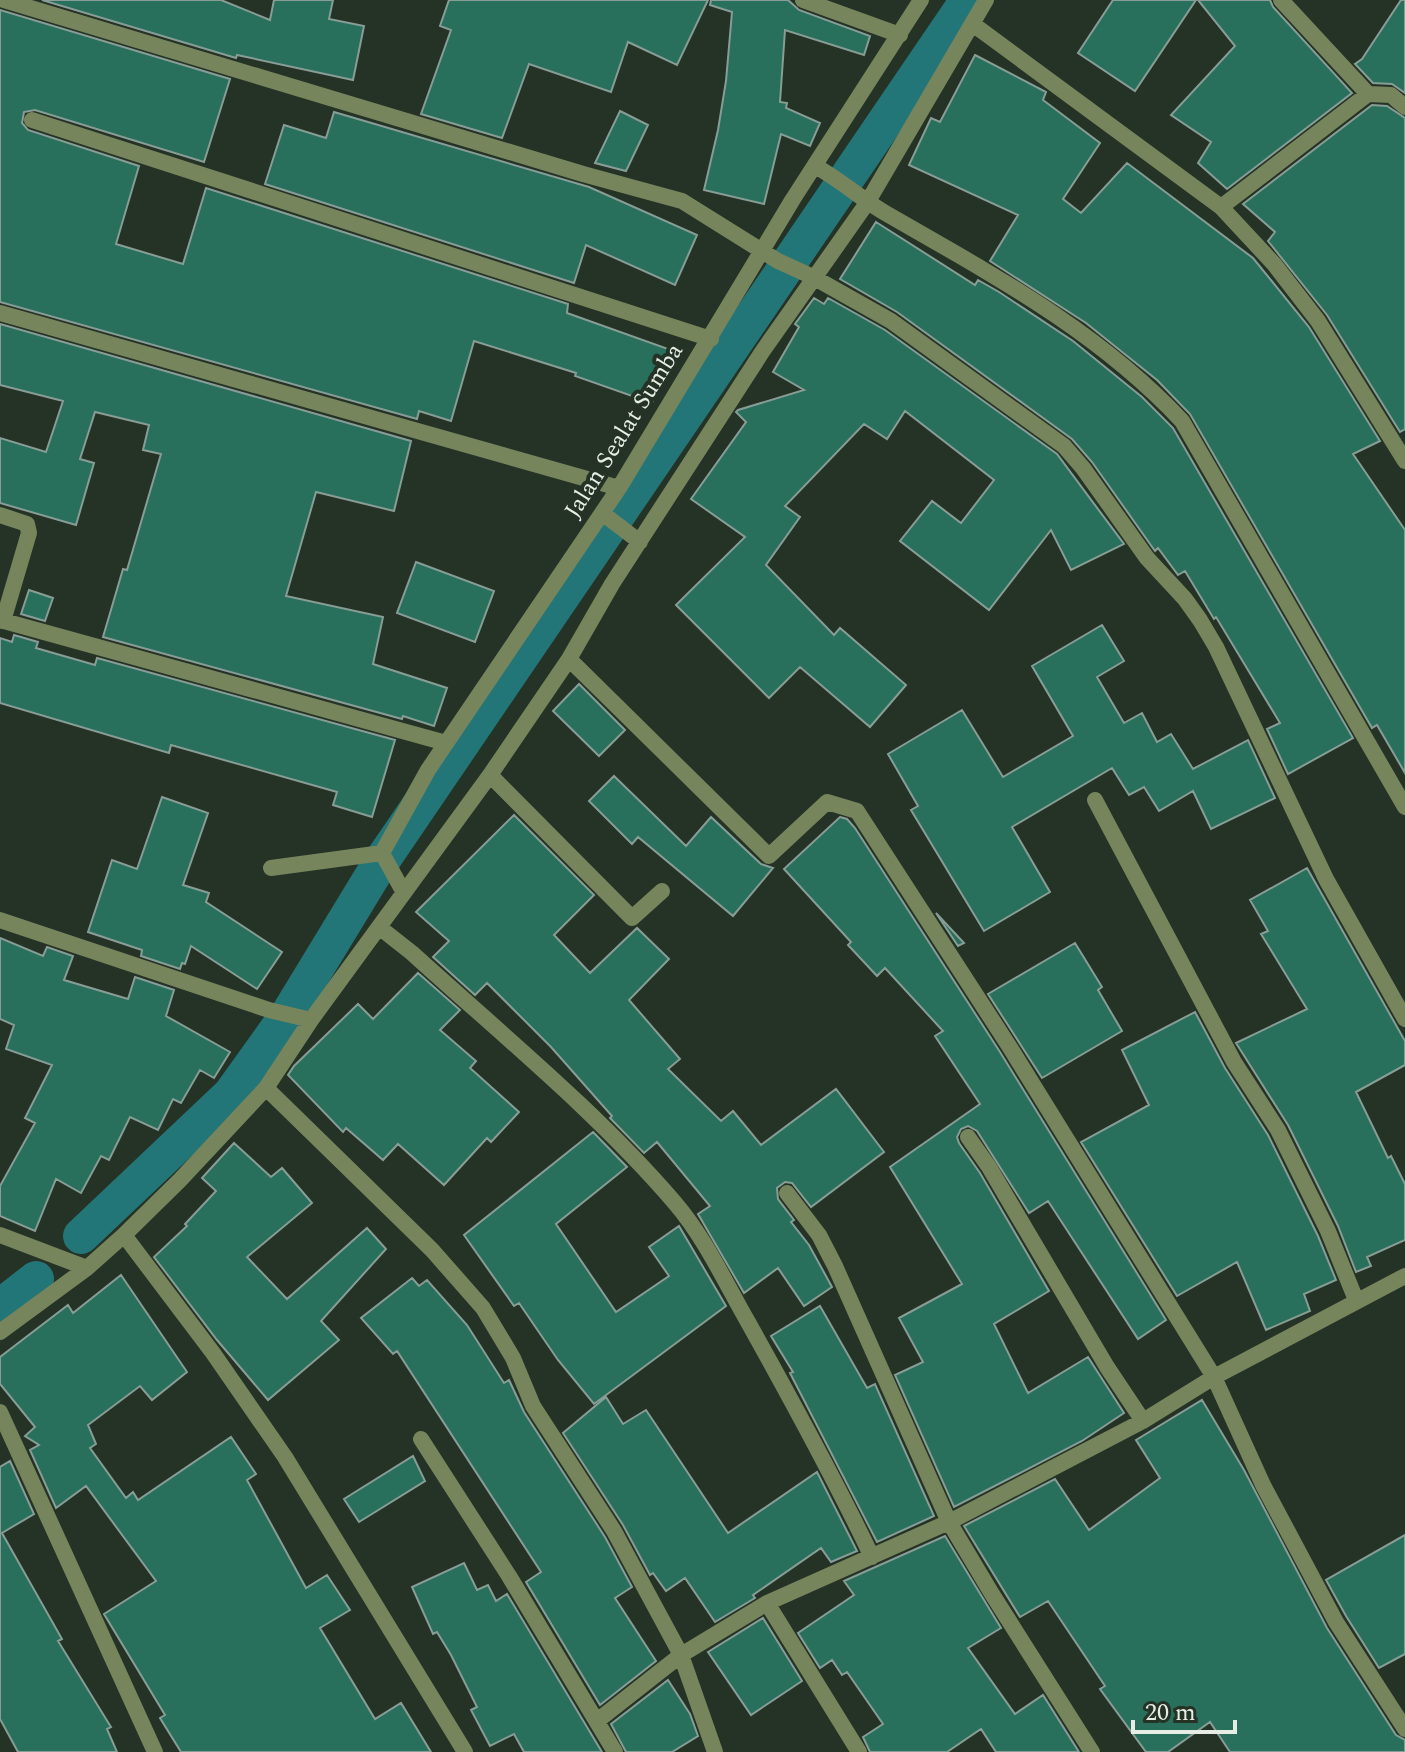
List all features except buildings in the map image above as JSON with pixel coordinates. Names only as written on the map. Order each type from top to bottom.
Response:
[{"type":"street","points":[[4,0],[682,201],[778,261],[891,321],[923,343],[1064,446],[1147,558],[1185,599],[1216,647],[1326,879],[1405,1019]]},
{"type":"street","points":[[803,0],[900,35]]},
{"type":"street","name":"Jalan Sealat Sumba","points":[[382,853],[446,743],[619,488],[793,199],[820,169],[921,0]]},
{"type":"street","points":[[0,1332],[87,1268],[124,1235],[266,1088],[379,927],[402,888],[490,775],[569,659],[640,542],[974,25],[986,0]]},
{"type":"street","points":[[1281,0],[1368,94]]},
{"type":"street","points":[[974,25],[1221,207],[1274,264],[1318,321],[1405,461]]},
{"type":"street","points":[[1221,207],[1368,94],[1391,95],[1405,107]]},
{"type":"street","points":[[32,120],[711,339]]},
{"type":"street","points":[[820,169],[861,198],[1026,295],[1090,338],[1148,384],[1182,421],[1405,807]]},
{"type":"street","points":[[0,313],[619,488]]},
{"type":"street","points":[[602,513],[640,542]]},
{"type":"street","points":[[0,515],[21,520],[27,524],[29,533],[2,620],[446,743]]},
{"type":"street","points":[[569,659],[769,856],[827,802],[857,811],[1009,1046],[1214,1377],[1263,1485],[1336,1622],[1405,1729]]},
{"type":"street","points":[[490,775],[632,918],[662,891]]},
{"type":"street","points":[[1095,800],[1234,1062],[1278,1130],[1328,1231],[1356,1300]]},
{"type":"street","points":[[271,868],[382,853],[402,888]]},
{"type":"street","points":[[0,920],[269,1010],[311,1020]]},
{"type":"street","points":[[379,927],[412,953],[602,1125],[676,1205],[698,1234],[772,1365],[872,1557]]},
{"type":"street","points":[[266,1088],[432,1250],[483,1308],[507,1347],[533,1406],[614,1531],[681,1655],[715,1752]]},
{"type":"street","points":[[968,1137],[1143,1421]]},
{"type":"street","points":[[787,1193],[819,1235],[835,1266],[949,1522],[1092,1752]]},
{"type":"street","points":[[0,1235],[87,1268]]},
{"type":"street","points":[[124,1235],[213,1353],[285,1457],[465,1752]]},
{"type":"street","points":[[597,1721],[681,1655],[767,1603],[949,1522],[1143,1421],[1214,1377],[1405,1276]]},
{"type":"street","points":[[0,1412],[155,1752]]},
{"type":"street","points":[[421,1439],[615,1752]]},
{"type":"street","points":[[767,1603],[859,1752]]},
{"type":"waterway","points":[[81,1236],[231,1094],[289,1013],[379,865],[968,0]]},
{"type":"waterway","points":[[0,1307],[36,1279]]}]
